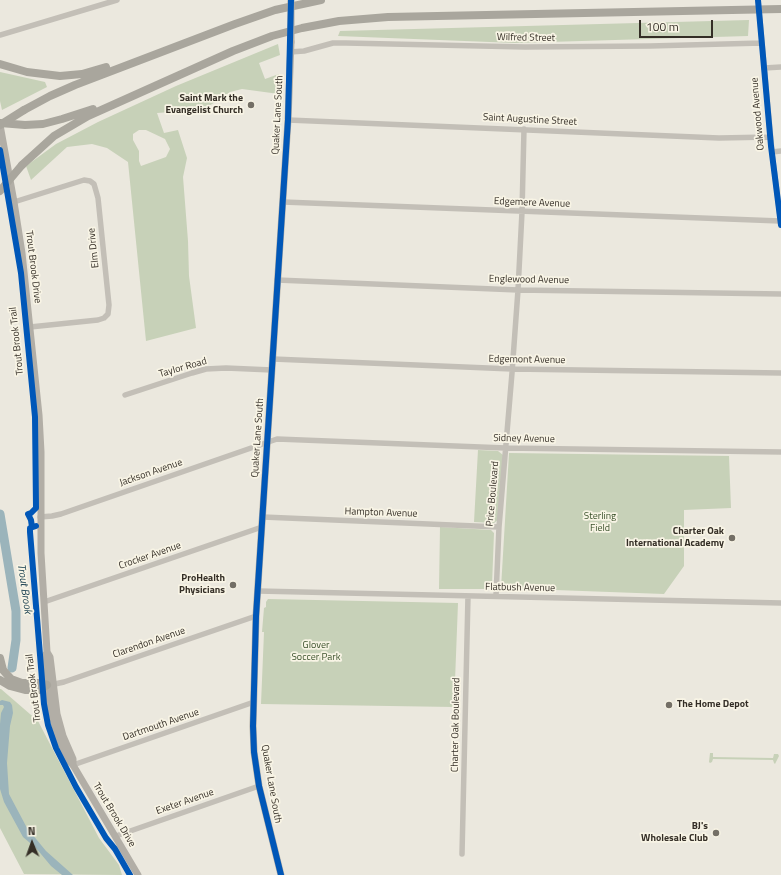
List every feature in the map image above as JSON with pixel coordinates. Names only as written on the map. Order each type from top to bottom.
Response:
[{"type":"highway","points":[[0,124],[62,90],[144,58],[266,13],[321,0]]},
{"type":"highway","points":[[0,191],[22,165],[59,133],[88,116],[219,57],[261,40],[296,29],[339,21],[388,17],[781,9]]},
{"type":"highway","points":[[0,64],[10,68],[39,74],[70,76],[89,73],[121,62],[144,58]]},
{"type":"highway","points":[[0,124],[38,124],[57,121],[128,98]]},
{"type":"highway","points":[[0,658],[3,670],[11,679],[22,683],[41,683],[50,685]]},
{"type":"highway","points":[[0,680],[10,686],[25,690],[41,690],[50,685]]},
{"type":"main road","name":"Quaker Lane South","points":[[281,875],[259,786],[254,747],[254,702],[256,616],[288,120],[291,0]]},
{"type":"main road","name":"Trout Brook Drive","points":[[0,124],[14,202],[30,327],[39,415],[41,452],[40,553],[47,652],[45,656],[50,685],[51,711],[58,738],[67,760],[74,764],[138,875]]},
{"type":"street","points":[[0,35],[117,0]]},
{"type":"street","name":"Oakwood Avenue","points":[[758,0],[770,137],[781,223]]},
{"type":"street","name":"Wilfred Street","points":[[290,52],[304,51],[333,43],[540,47],[762,43]]},
{"type":"street","points":[[764,68],[781,67]]},
{"type":"street","name":"Saint Augustine Street","points":[[288,120],[720,138],[770,137]]},
{"type":"street","name":"Price Boulevard","points":[[496,596],[499,527],[518,290],[524,129]]},
{"type":"street","points":[[772,152],[781,151]]},
{"type":"street","name":"Elm Drive","points":[[14,202],[84,180],[90,181],[94,184],[98,198],[109,305],[108,314],[104,318],[98,320],[30,327]]},
{"type":"street","name":"Edgemere Avenue","points":[[283,202],[781,223]]},
{"type":"street","name":"Englewood Avenue","points":[[277,280],[518,290],[781,294]]},
{"type":"street","name":"Edgemont Avenue","points":[[273,359],[512,369],[781,373]]},
{"type":"street","name":"Taylor Road","points":[[125,395],[206,369],[226,368],[272,370]]},
{"type":"street","name":"Sidney Avenue","points":[[267,442],[277,439],[506,448],[781,452]]},
{"type":"street","name":"Jackson Avenue","points":[[40,517],[61,514],[267,442]]},
{"type":"street","name":"Hampton Avenue","points":[[263,517],[499,527]]},
{"type":"street","name":"Crocker Avenue","points":[[44,602],[262,527]]},
{"type":"street","name":"Flatbush Avenue","points":[[258,590],[781,603]]},
{"type":"street","name":"Charter Oak Boulevard","points":[[462,854],[468,596]]},
{"type":"street","name":"Clarendon Avenue","points":[[50,685],[256,616]]},
{"type":"street","name":"Dartmouth Avenue","points":[[74,764],[254,702]]},
{"type":"street","name":"Exeter Avenue","points":[[116,836],[259,786]]},
{"type":"green space","points":[[749,20],[748,36],[515,43],[338,36],[340,31]]},
{"type":"green space","points":[[278,44],[280,55],[259,63],[265,79],[279,74],[279,94],[242,89],[230,92],[209,106],[188,111],[157,113],[164,133],[178,130],[187,158],[183,177],[189,276],[196,328],[146,341],[128,162],[107,148],[92,144],[67,147],[31,180],[26,166],[56,144],[98,122],[176,86]],"holes":[[[139,130],[146,130],[165,139],[170,149],[166,157],[141,166],[139,161],[139,151],[133,140],[133,134]]]},
{"type":"green space","points":[[0,72],[45,82],[47,87],[2,110],[0,101]]},
{"type":"green space","points":[[478,450],[498,451],[503,455],[498,520],[494,523],[474,522]]},
{"type":"green space","name":"Sterling Field","points":[[509,453],[729,456],[731,508],[684,510],[684,566],[664,594],[501,588]]},
{"type":"green space","points":[[440,527],[491,530],[494,533],[492,585],[489,589],[439,589]]},
{"type":"green space","name":"Glover Soccer Park","points":[[268,599],[458,603],[454,707],[261,704],[264,632],[262,632],[264,608],[266,607],[266,602]]},
{"type":"green space","points":[[0,689],[38,721],[99,838],[119,865],[122,875],[24,874],[0,828]]},
{"type":"green space","points":[[710,753],[713,753],[713,757],[773,758],[774,754],[778,754],[779,756],[775,764],[773,760],[713,759],[710,763]]},
{"type":"water","points":[[0,701],[10,702],[13,713],[10,726],[7,763],[9,794],[27,828],[46,851],[73,875],[62,875],[51,866],[36,848],[23,837],[4,802],[0,789],[0,724],[1,713],[4,707],[3,705],[0,705]]},
{"type":"waterway","name":"Trout Brook","points":[[0,514],[16,611],[16,640],[12,668]]},
{"type":"cycle path","points":[[281,875],[259,786],[254,752],[253,726],[256,616],[288,120],[291,0]]},
{"type":"cycle path","points":[[758,0],[771,146],[781,225]]},
{"type":"cycle path","name":"Trout Brook Trail","points":[[0,150],[21,273],[35,417],[36,508],[28,514],[32,527]]},
{"type":"cycle path","name":"Trout Brook Trail","points":[[36,526],[30,528],[30,532],[44,704],[48,725],[56,748],[76,787],[130,875]]},
{"type":"place","name":"Saint Mark the Evangelist Church","points":[[251,105]]},
{"type":"place","name":"Charter Oak International Academy","points":[[732,538]]},
{"type":"place","name":"ProHealth Physicians","points":[[233,585]]},
{"type":"place","name":"The Home Depot","points":[[669,705]]},
{"type":"place","name":"BJ's Wholesale Club","points":[[716,833]]}]
